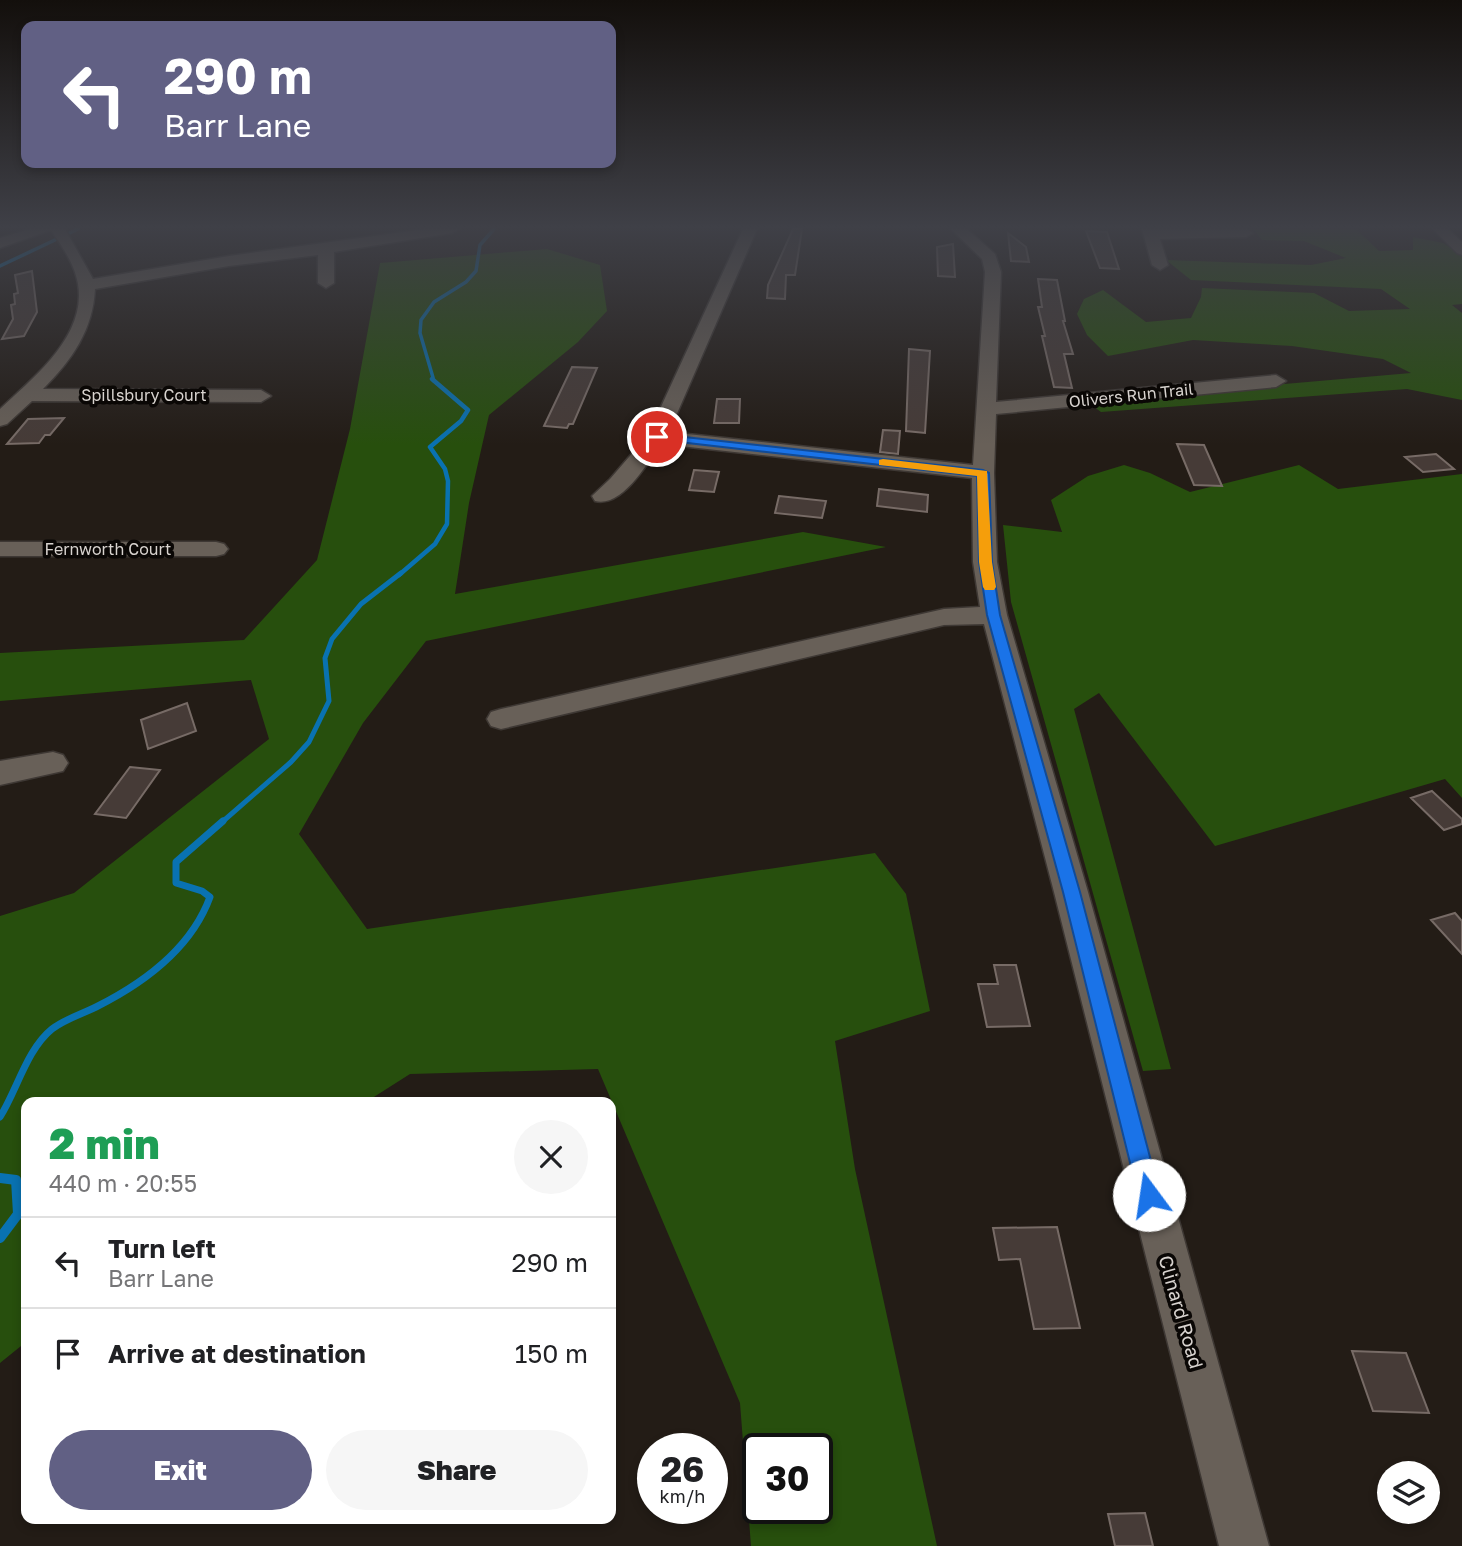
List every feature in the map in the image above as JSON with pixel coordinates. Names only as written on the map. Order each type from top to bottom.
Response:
[{"type":"street","points":[[0,420],[67,349],[84,323],[86,301]]},
{"type":"street","points":[[603,496],[618,484],[657,437],[718,301]]},
{"type":"street","name":"Clinard Road","points":[[992,301],[983,473],[985,562],[994,615],[1072,892],[1156,1222],[1183,1313],[1244,1546]]},
{"type":"street","name":"Olivers Run Trail","points":[[986,409],[1276,381]]},
{"type":"street","name":"Spillsbury Court","points":[[26,395],[261,396]]},
{"type":"street","points":[[657,437],[983,473]]},
{"type":"street","name":"Fernworth Court","points":[[0,549],[216,549]]},
{"type":"street","points":[[501,719],[944,617],[994,615]]},
{"type":"street","points":[[0,773],[53,763]]},
{"type":"green space","points":[[373,301],[606,301],[607,311],[578,342],[489,415],[469,503],[455,594],[803,532],[886,547],[426,641],[363,723],[299,834],[367,929],[875,853],[906,894],[930,1011],[835,1041],[855,1169],[937,1546],[751,1546],[749,1524],[833,1524],[833,1433],[742,1433],[740,1403],[616,1111],[616,1097],[610,1097],[598,1069],[410,1074],[374,1097],[21,1097],[21,1346],[0,1363],[0,916],[74,893],[269,739],[251,680],[0,701],[0,653],[244,640],[317,560],[350,429]]},
{"type":"green space","points":[[1083,301],[1118,301],[1146,322],[1191,318],[1199,301],[1330,301],[1349,311],[1410,309],[1399,301],[1462,301],[1462,304],[1452,305],[1462,313],[1462,400],[1407,389],[1101,412],[1086,401],[1411,373],[1383,359],[1292,346],[1193,340],[1108,356],[1087,335],[1077,314]]},
{"type":"green space","points":[[1124,465],[1150,473],[1190,492],[1299,465],[1338,489],[1462,474],[1462,798],[1445,779],[1215,846],[1099,693],[1074,709],[1171,1069],[1143,1071],[1011,602],[1003,525],[1062,532],[1051,500],[1088,476]]},
{"type":"building","points":[[15,301],[36,301],[37,312],[24,336],[2,339],[13,319],[11,305],[15,304]]},
{"type":"building","points":[[1041,301],[1061,301],[1063,321],[1073,354],[1064,354],[1072,388],[1054,387],[1042,336],[1045,336],[1038,307],[1042,307]]},
{"type":"building","points":[[909,349],[930,351],[925,433],[906,431]]},
{"type":"building","points":[[572,367],[597,368],[573,424],[569,424],[567,428],[544,426]]},
{"type":"building","points":[[717,399],[740,399],[739,423],[714,423]]},
{"type":"building","points":[[64,418],[50,435],[45,435],[39,443],[7,444],[28,419]]},
{"type":"building","points":[[883,430],[900,431],[898,454],[880,452]]},
{"type":"building","points":[[1177,444],[1204,445],[1222,486],[1194,485]]},
{"type":"building","points":[[1436,454],[1454,469],[1423,472],[1405,457]]},
{"type":"building","points":[[694,470],[719,472],[714,492],[689,490]]},
{"type":"building","points":[[879,489],[928,495],[927,512],[877,506]]},
{"type":"building","points":[[779,496],[826,501],[822,518],[775,513]]},
{"type":"building","points":[[187,703],[196,731],[148,749],[141,720]]},
{"type":"building","points":[[130,767],[160,770],[126,818],[95,814]]},
{"type":"building","points":[[1432,791],[1462,819],[1462,824],[1444,830],[1411,798]]},
{"type":"building","points":[[1455,913],[1462,921],[1462,954],[1431,920]]},
{"type":"building","points":[[994,965],[1016,965],[1030,1026],[987,1027],[978,984],[998,984]]},
{"type":"building","points":[[1057,1227],[1080,1328],[1034,1329],[1020,1259],[999,1260],[993,1228]]},
{"type":"building","points":[[1352,1351],[1406,1353],[1429,1413],[1373,1411]]},
{"type":"building","points":[[1145,1513],[1153,1546],[1115,1546],[1108,1514]]},
{"type":"waterway","points":[[434,381],[420,333],[421,320],[435,301]]},
{"type":"waterway","points":[[399,575],[435,544],[447,524],[448,481],[445,469],[430,447],[461,421],[468,410],[434,381]]},
{"type":"waterway","points":[[221,823],[291,762],[309,742],[329,701],[325,658],[332,639],[361,604],[401,573]]},
{"type":"waterway","points":[[0,1117],[43,1037],[68,1019],[114,998],[131,987],[164,962],[191,933],[210,897],[202,891],[176,883],[176,862],[223,821]]},
{"type":"waterway","points":[[0,1178],[16,1180],[18,1214],[0,1238]]},
{"type":"slow traffic","points":[[883,462],[983,473],[985,562],[989,587]]},
{"type":"route","points":[[657,437],[983,473],[985,562],[994,615],[1072,892],[1149,1195]]}]
